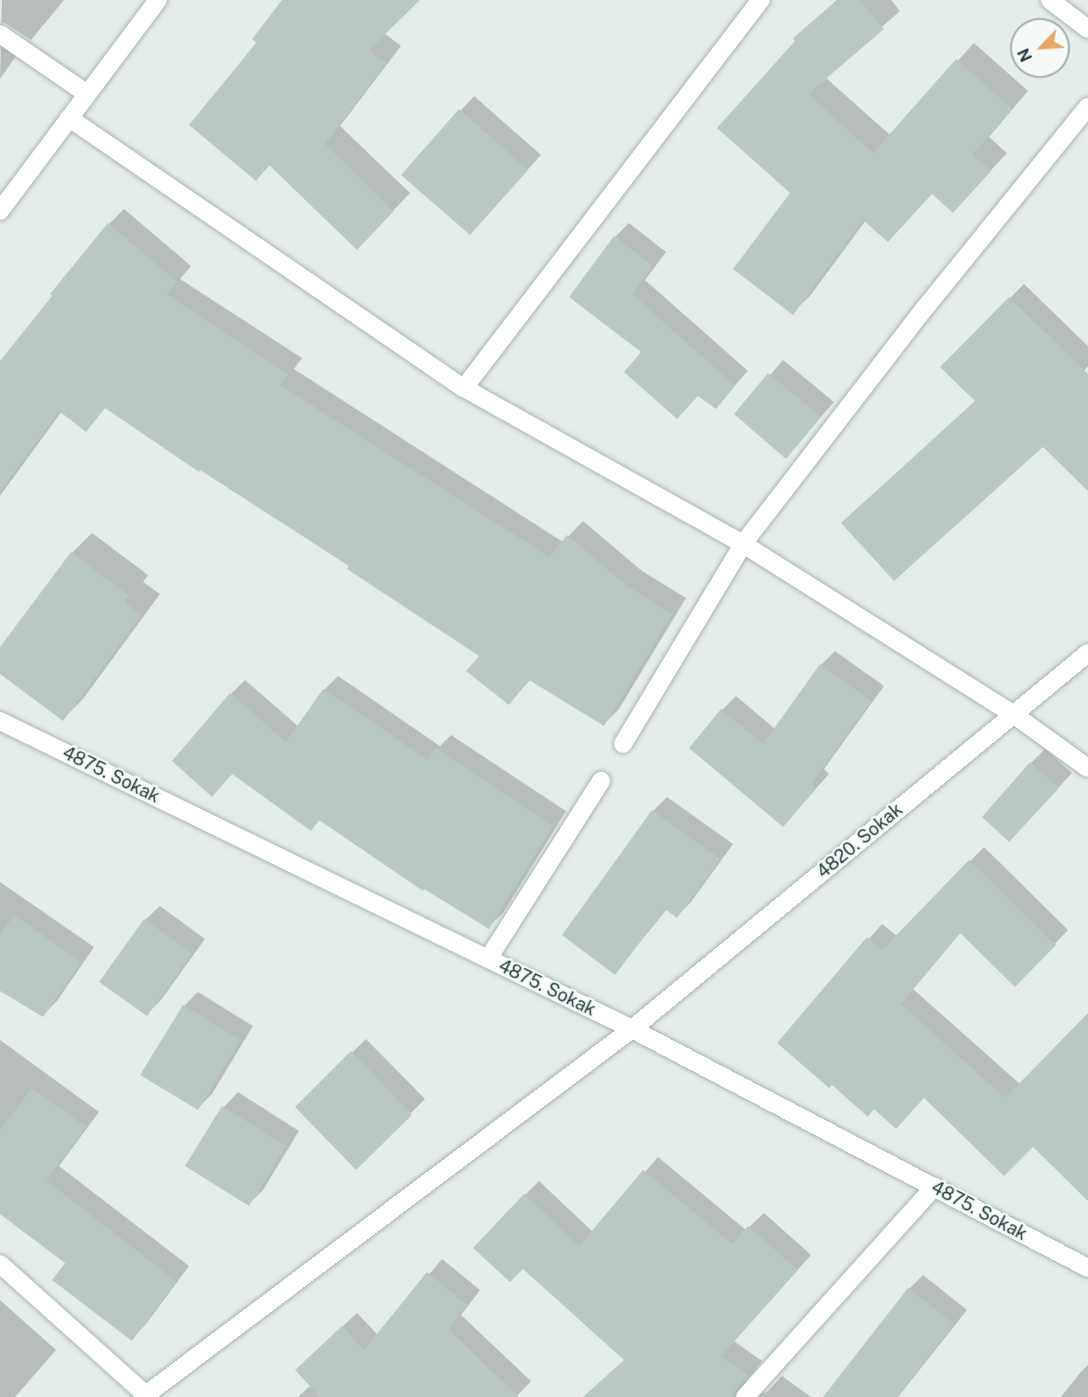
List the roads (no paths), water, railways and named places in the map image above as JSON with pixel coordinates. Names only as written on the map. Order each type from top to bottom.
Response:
[{"type":"street","points":[[0,211],[86,93],[158,0]]},
{"type":"street","points":[[465,388],[760,0]]},
{"type":"street","points":[[1050,0],[1088,29]]},
{"type":"street","points":[[0,34],[86,93]]},
{"type":"street","points":[[623,744],[743,544],[925,308],[1088,107]]},
{"type":"street","points":[[69,118],[465,388],[743,544],[1013,714],[1088,768]]},
{"type":"street","name":"4820. Sokak","points":[[145,1396],[632,1029],[1088,653]]},
{"type":"street","name":"4875. Sokak","points":[[0,721],[632,1029],[1088,1268]]},
{"type":"street","points":[[488,958],[601,781]]},
{"type":"street","points":[[745,1397],[934,1187]]},
{"type":"street","points":[[0,1264],[145,1396]]}]
